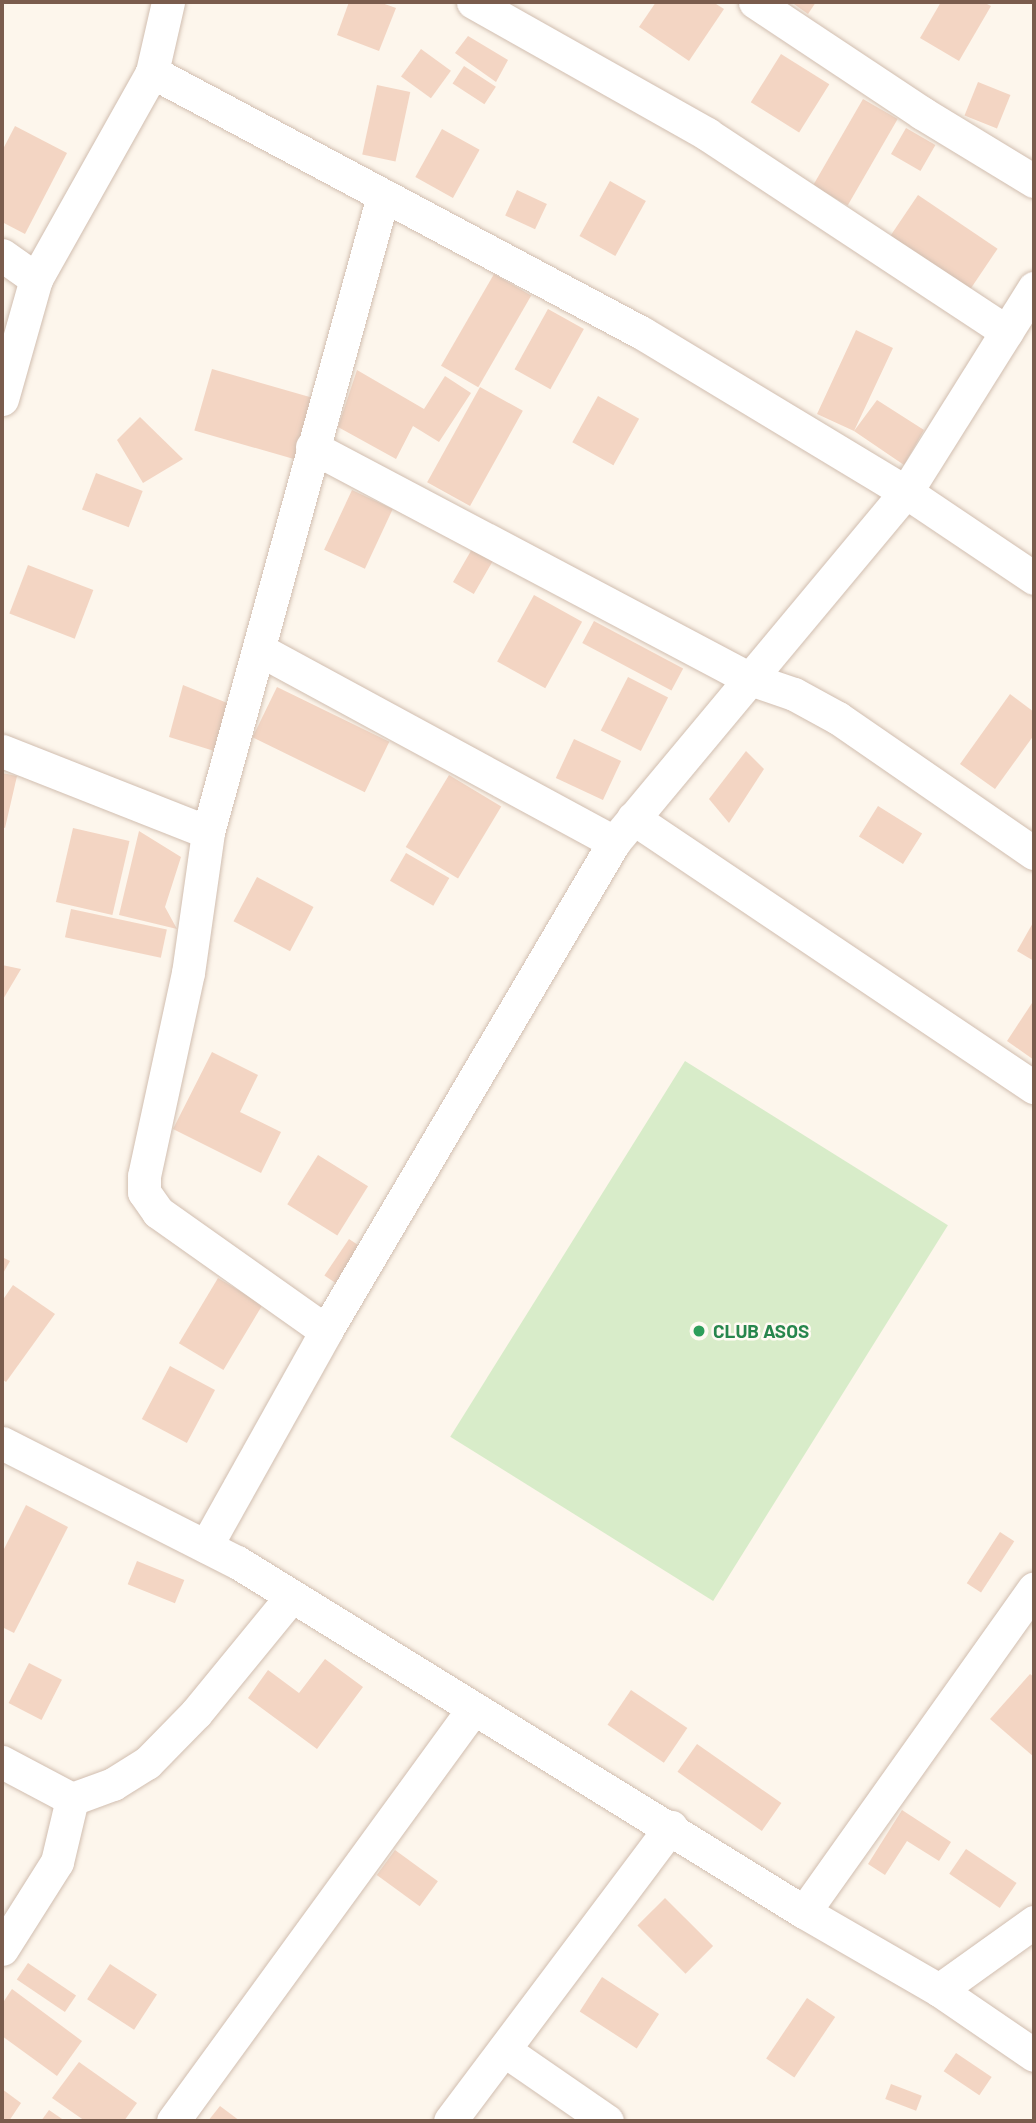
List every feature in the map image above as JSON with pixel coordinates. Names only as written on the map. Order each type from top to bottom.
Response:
[{"type":"street","points":[[2,399],[36,279],[152,72],[168,2]]},
{"type":"street","points":[[472,2],[707,134],[1007,332]]},
{"type":"street","points":[[755,2],[922,113],[1034,181]]},
{"type":"street","points":[[152,72],[642,333],[906,492],[1034,578]]},
{"type":"street","points":[[326,1331],[158,1212],[144,1192],[149,1143],[188,973],[208,832],[383,196]]},
{"type":"street","points":[[2,255],[36,279]]},
{"type":"street","points":[[206,1546],[326,1331],[623,830],[906,492],[1034,288]]},
{"type":"street","points":[[312,447],[750,679],[794,694],[838,718],[1034,853]]},
{"type":"street","points":[[260,650],[623,830],[1034,1087]]},
{"type":"street","points":[[2,751],[208,832]]},
{"type":"street","points":[[2,1443],[206,1546],[671,1827],[804,1912],[939,1990],[1034,2055]]},
{"type":"street","points":[[804,1912],[1034,1588]]},
{"type":"street","points":[[2,1762],[72,1799],[113,1784],[147,1763],[196,1713],[291,1597]]},
{"type":"street","points":[[173,2121],[473,1709]]},
{"type":"street","points":[[2,1949],[57,1862],[72,1799]]},
{"type":"street","points":[[450,2121],[671,1827]]},
{"type":"street","points":[[939,1990],[1034,1922]]},
{"type":"street","points":[[504,2050],[607,2121]]},
{"type":"green space","name":"CLUB ASOS","points":[[685,1061],[948,1225],[713,1601],[450,1437]]},
{"type":"building","points":[[349,2],[379,2],[396,8],[379,51],[337,35]]},
{"type":"building","points":[[656,2],[713,2],[724,9],[689,61],[639,27]]},
{"type":"building","points":[[791,2],[816,2],[808,14]]},
{"type":"building","points":[[941,2],[983,2],[991,6],[959,61],[920,38]]},
{"type":"building","points":[[468,36],[508,60],[496,82],[455,53]]},
{"type":"building","points":[[421,49],[451,71],[431,98],[401,77]]},
{"type":"building","points":[[781,54],[829,84],[799,133],[751,102]]},
{"type":"building","points":[[464,66],[496,87],[484,104],[453,84]]},
{"type":"building","points":[[978,82],[1010,95],[997,128],[965,115]]},
{"type":"building","points":[[377,85],[410,92],[395,162],[362,154]]},
{"type":"building","points":[[863,99],[898,119],[848,206],[813,186]]},
{"type":"building","points":[[15,126],[67,153],[25,234],[2,222],[2,151]]},
{"type":"building","points":[[906,128],[935,145],[920,171],[891,154]]},
{"type":"building","points":[[442,129],[480,150],[453,198],[415,177]]},
{"type":"building","points":[[610,181],[646,201],[615,256],[579,236]]},
{"type":"building","points":[[517,190],[547,204],[535,229],[505,215]]},
{"type":"building","points":[[918,195],[998,249],[967,293],[888,240]]},
{"type":"building","points":[[494,274],[531,295],[478,387],[441,366]]},
{"type":"building","points":[[548,309],[584,329],[550,389],[515,369]]},
{"type":"building","points":[[856,330],[893,348],[854,431],[817,414]]},
{"type":"building","points":[[212,369],[316,399],[298,460],[194,431]]},
{"type":"building","points":[[357,370],[424,409],[445,376],[471,393],[439,442],[413,426],[396,459],[338,427]]},
{"type":"building","points":[[480,387],[523,411],[470,506],[427,482]]},
{"type":"building","points":[[598,396],[639,419],[613,465],[572,442]]},
{"type":"building","points":[[877,400],[924,430],[904,465],[854,431]]},
{"type":"building","points":[[140,417],[183,459],[143,483],[117,440]]},
{"type":"building","points":[[96,473],[143,491],[129,527],[82,509]]},
{"type":"building","points":[[352,490],[393,509],[365,569],[324,550]]},
{"type":"building","points":[[472,549],[493,561],[474,594],[453,582]]},
{"type":"building","points":[[28,565],[93,590],[75,639],[9,614]]},
{"type":"building","points":[[534,595],[582,622],[545,688],[497,661]]},
{"type":"building","points":[[594,621],[683,668],[671,690],[582,643]]},
{"type":"building","points":[[628,677],[668,697],[641,751],[601,730]]},
{"type":"building","points":[[183,685],[237,707],[224,754],[169,737]]},
{"type":"building","points":[[277,687],[389,742],[365,792],[252,737]]},
{"type":"building","points":[[1010,694],[1034,712],[1034,735],[995,789],[960,764]]},
{"type":"building","points":[[574,739],[621,761],[603,800],[556,778]]},
{"type":"building","points":[[746,751],[764,769],[729,823],[709,799]]},
{"type":"building","points":[[2,773],[17,776],[5,828],[2,827]]},
{"type":"building","points":[[449,775],[501,806],[458,878],[406,847]]},
{"type":"building","points":[[878,806],[922,834],[903,864],[859,837]]},
{"type":"building","points":[[73,828],[130,841],[112,915],[56,902]]},
{"type":"building","points":[[139,831],[181,857],[165,907],[177,929],[119,915]]},
{"type":"building","points":[[406,853],[449,878],[433,906],[390,881]]},
{"type":"building","points":[[257,877],[314,907],[290,951],[234,921]]},
{"type":"building","points":[[71,909],[167,929],[161,958],[65,937]]},
{"type":"building","points":[[1034,921],[1034,961],[1017,951]]},
{"type":"building","points":[[2,965],[21,969],[2,1001]]},
{"type":"building","points":[[1034,1000],[1034,1060],[1007,1041]]},
{"type":"building","points":[[212,1052],[258,1075],[240,1112],[281,1132],[261,1173],[173,1129]]},
{"type":"building","points":[[318,1155],[368,1186],[337,1235],[287,1204]]},
{"type":"building","points":[[349,1239],[361,1247],[336,1283],[324,1275]]},
{"type":"building","points":[[2,1257],[10,1261],[2,1275]]},
{"type":"building","points":[[218,1278],[263,1305],[223,1370],[179,1343]]},
{"type":"building","points":[[13,1285],[55,1314],[6,1382],[2,1379],[2,1301]]},
{"type":"building","points":[[170,1366],[215,1390],[187,1443],[142,1419]]},
{"type":"building","points":[[26,1505],[68,1527],[14,1633],[2,1627],[2,1553]]},
{"type":"building","points":[[1000,1532],[1014,1541],[981,1592],[967,1583]]},
{"type":"building","points":[[137,1561],[184,1580],[175,1603],[128,1584]]},
{"type":"building","points":[[325,1659],[363,1687],[317,1749],[248,1698],[268,1670],[299,1693]]},
{"type":"building","points":[[29,1663],[62,1680],[42,1720],[9,1703]]},
{"type":"building","points":[[1030,1674],[1034,1677],[1034,1757],[990,1719]]},
{"type":"building","points":[[631,1690],[687,1728],[664,1763],[608,1725]]},
{"type":"building","points":[[697,1744],[781,1803],[762,1831],[677,1772]]},
{"type":"building","points":[[902,1810],[951,1842],[939,1861],[907,1841],[885,1875],[868,1864]]},
{"type":"building","points":[[966,1849],[1017,1883],[1000,1908],[949,1874]]},
{"type":"building","points":[[395,1850],[438,1881],[420,1906],[377,1875]]},
{"type":"building","points":[[665,1898],[713,1946],[686,1974],[637,1926]]},
{"type":"building","points":[[28,1963],[76,1995],[65,2012],[17,1980]]},
{"type":"building","points":[[110,1964],[157,1994],[134,2030],[87,1999]]},
{"type":"building","points":[[602,1977],[659,2014],[637,2048],[580,2011]]},
{"type":"building","points":[[12,1989],[82,2041],[57,2076],[2,2036],[2,2004]]},
{"type":"building","points":[[807,1998],[835,2017],[794,2078],[766,2059]]},
{"type":"building","points":[[956,2053],[992,2077],[979,2095],[944,2071]]},
{"type":"building","points":[[79,2062],[137,2103],[124,2121],[85,2121],[52,2098]]},
{"type":"building","points":[[891,2084],[922,2096],[916,2111],[885,2099]]},
{"type":"building","points":[[2,2089],[21,2103],[9,2121],[2,2121]]},
{"type":"building","points":[[220,2106],[240,2121],[208,2121]]},
{"type":"building","points":[[49,2110],[65,2121],[41,2121]]},
{"type":"place","name":"CLUB ASOS","points":[[699,1331]]}]
